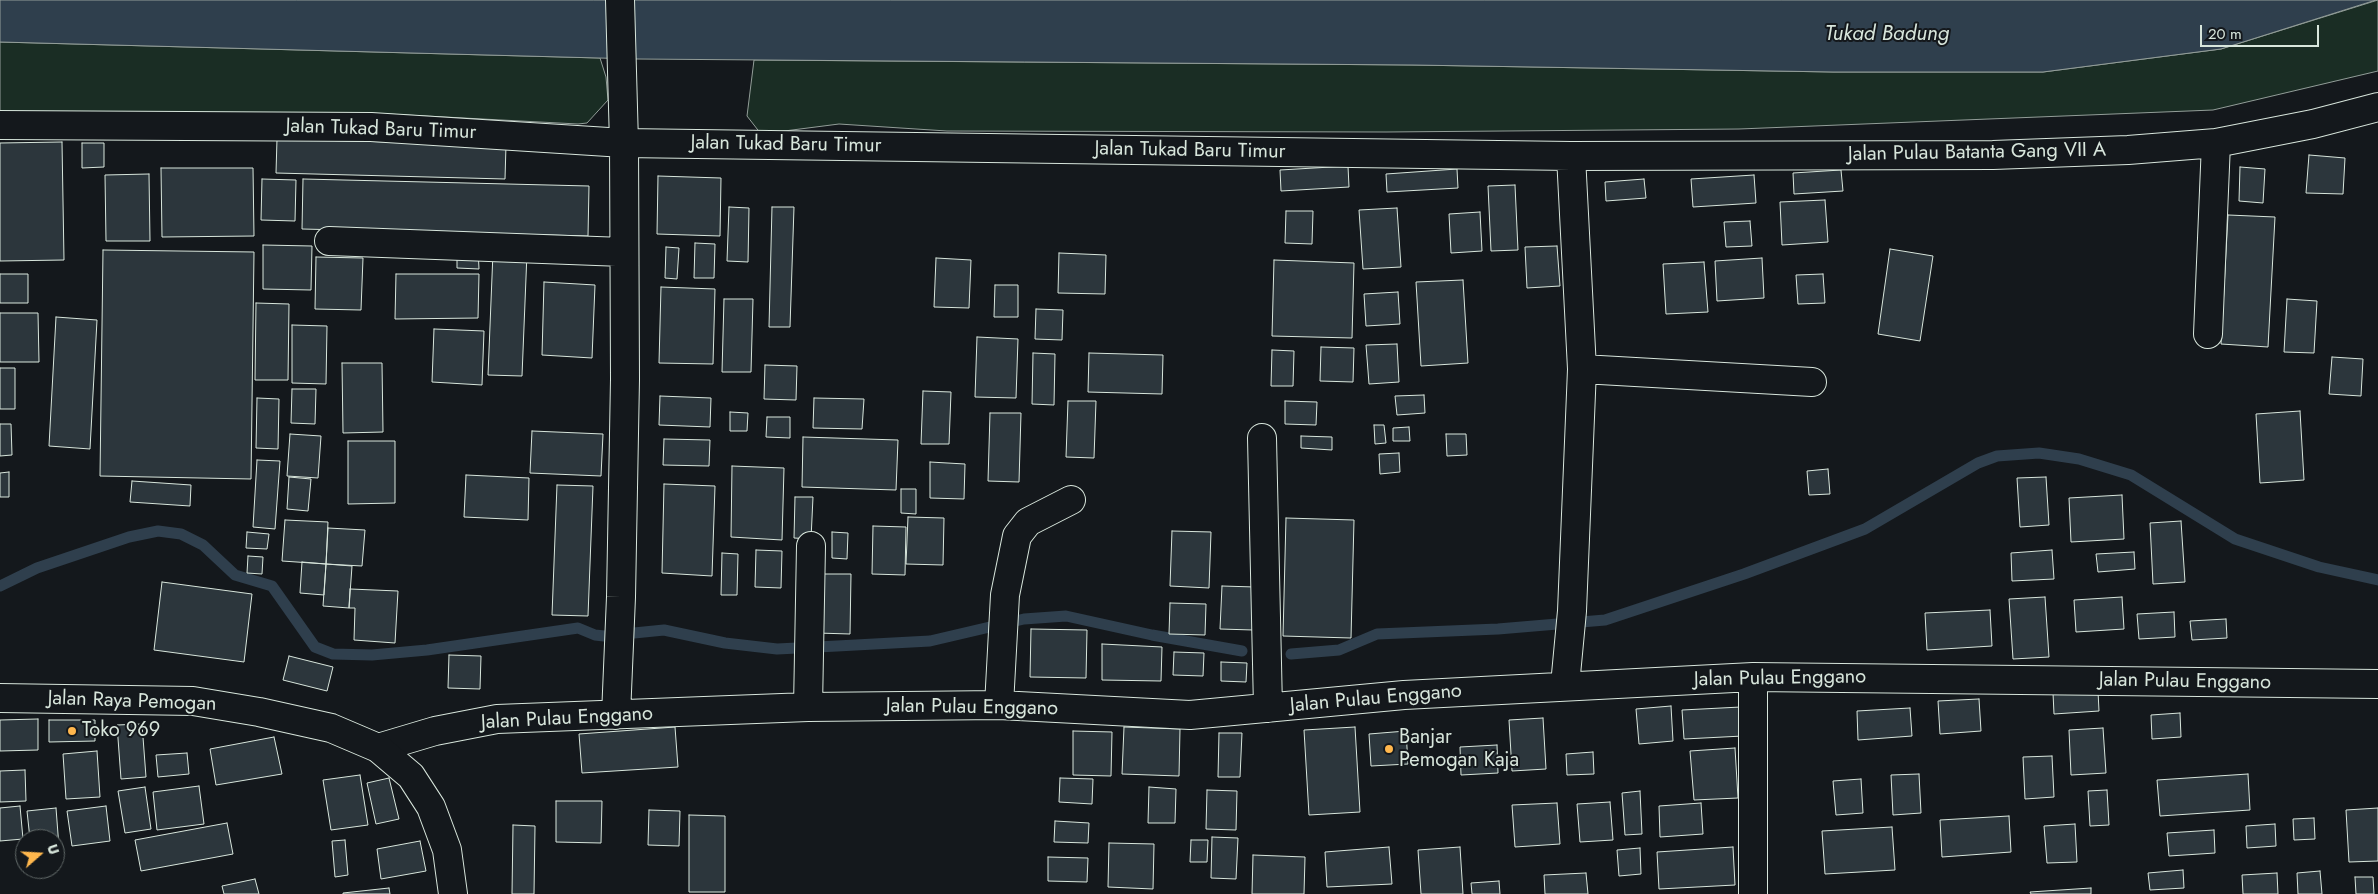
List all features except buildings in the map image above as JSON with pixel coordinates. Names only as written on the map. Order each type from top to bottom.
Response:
[{"type":"street","points":[[616,715],[621,597],[625,379],[624,143],[620,0]]},
{"type":"street","name":"Jalan Pulau Batanta Gang VII A","points":[[1572,156],[1993,154],[2128,150],[2216,143],[2312,124],[2378,107]]},
{"type":"street","name":"Jalan Tukad Baru Timur","points":[[0,125],[371,126],[624,143],[1572,156]]},
{"type":"street","points":[[2208,334],[2216,143]]},
{"type":"street","points":[[1565,685],[1572,611],[1582,369],[1572,156]]},
{"type":"street","points":[[330,241],[623,252]]},
{"type":"street","points":[[1582,369],[1812,382]]},
{"type":"street","points":[[1262,438],[1268,708]]},
{"type":"street","points":[[999,706],[1005,595],[1017,536],[1028,522],[1072,500]]},
{"type":"street","points":[[808,707],[811,546]]},
{"type":"street","points":[[1753,677],[1753,894]]},
{"type":"street","name":"Jalan Pulau Enggano","points":[[378,748],[435,732],[497,719],[808,707],[999,706],[1190,715],[1404,696],[1565,685],[1753,677],[2378,684]]},
{"type":"street","name":"Jalan Raya Pemogan","points":[[0,698],[193,701],[259,712],[332,728],[378,748],[411,776],[431,806],[447,850],[453,894]]},
{"type":"green space","points":[[2378,0],[2378,71],[2213,110],[1739,129],[1386,132],[947,131],[839,124],[761,134],[747,116],[754,60],[1413,65],[1833,72],[2043,72],[2221,49]]},
{"type":"green space","points":[[0,42],[600,58],[606,77],[608,100],[587,123],[578,124],[368,113],[144,118],[0,115]]},
{"type":"water","name":"Tukad Badung","points":[[0,0],[2376,0],[2221,49],[2043,72],[1833,72],[1413,65],[636,59],[0,42]]},
{"type":"waterway","points":[[1291,654],[1339,650],[1377,634],[1498,629],[1605,620],[1744,574],[1865,529],[1978,463],[1997,456],[2039,453],[2079,459],[2131,475],[2235,539],[2319,567],[2378,580]]},
{"type":"waterway","points":[[0,586],[37,568],[129,537],[158,531],[181,534],[203,545],[235,575],[272,586],[315,647],[333,654],[372,655],[427,650],[578,628],[595,635],[604,636],[664,630],[725,643],[777,649],[837,646],[930,641],[1024,619],[1066,616],[1152,635],[1242,651]]},
{"type":"place","name":"Toko 969","points":[[72,731]]},
{"type":"place","name":"Banjar Pemogan Kaja","points":[[1389,749]]}]
